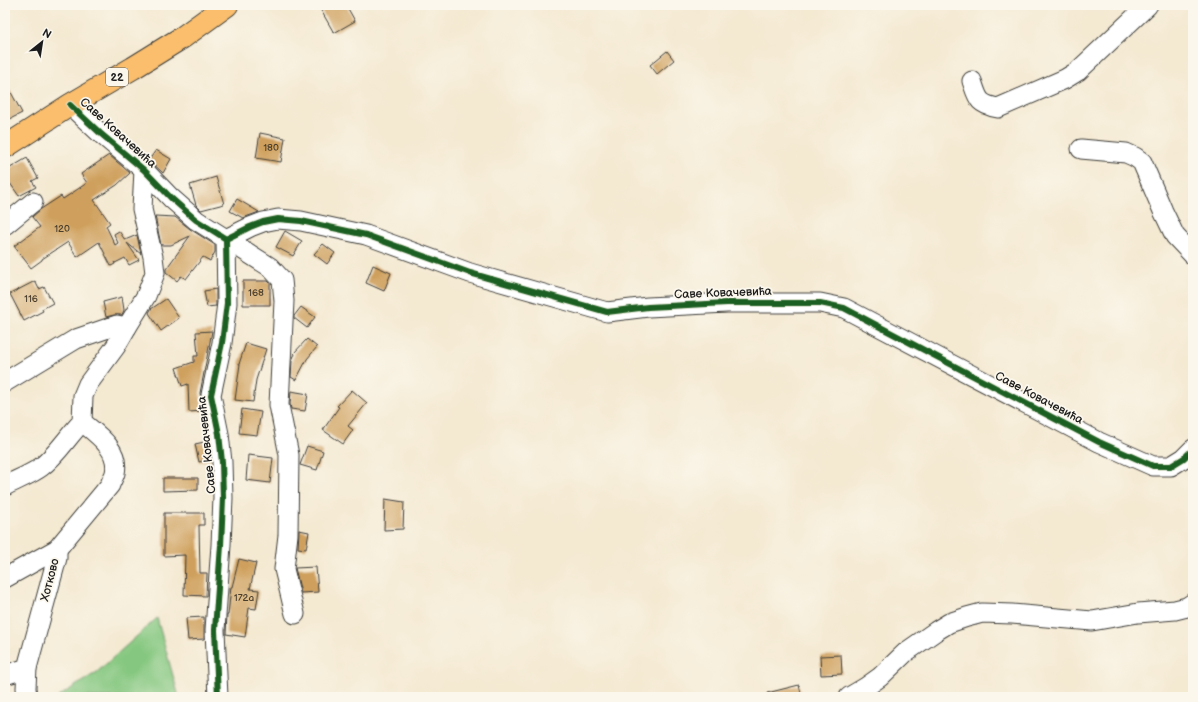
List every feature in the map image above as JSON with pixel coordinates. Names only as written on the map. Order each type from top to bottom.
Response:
[{"type":"main road","name":"Саве Ковачевића","points":[[5,147],[70,105],[183,37],[227,5]]},
{"type":"street","points":[[972,81],[976,95],[981,102],[988,106],[998,108],[1065,79],[1078,71],[1148,5]]},
{"type":"street","name":"Саве Ковачевића","points":[[70,105],[100,133],[144,170],[171,198],[196,220],[270,267],[282,280],[284,301],[279,405],[289,455],[288,535],[284,569],[294,614]]},
{"type":"street","points":[[1081,149],[1126,153],[1135,156],[1142,162],[1175,236],[1193,255]]},
{"type":"street","name":"Саве Ковачевића","points":[[82,422],[83,396],[88,384],[116,346],[146,296],[155,273],[153,257],[142,209],[144,170]]},
{"type":"street","points":[[5,225],[33,202]]},
{"type":"street","name":"Саве Ковачевића","points":[[226,239],[262,222],[278,219],[301,221],[366,235],[470,273],[607,312],[648,307],[727,303],[820,303],[844,308],[1099,442],[1153,466],[1171,466],[1184,458],[1193,449]]},
{"type":"street","name":"Саве Ковачевића","points":[[218,697],[214,630],[221,545],[223,498],[222,462],[219,434],[211,395],[222,343],[227,302],[226,239]]},
{"type":"street","points":[[5,382],[76,339],[116,325],[127,327]]},
{"type":"street","points":[[5,486],[40,468],[61,448],[82,422],[106,441],[116,461],[115,474],[110,485],[57,549]]},
{"type":"street","name":"Хотково","points":[[5,578],[57,549],[57,558],[26,668],[26,688],[28,697]]},
{"type":"street","points":[[849,697],[880,677],[906,652],[936,631],[949,623],[967,617],[982,613],[1092,621],[1138,613],[1175,610],[1187,607],[1193,603]]},
{"type":"street","points":[[5,674],[26,668]]},
{"type":"green space","points":[[157,618],[179,697],[58,697],[97,672]]},
{"type":"building","points":[[318,5],[346,5],[355,21],[334,33]]},
{"type":"building","points":[[667,51],[674,60],[657,74],[650,65]]},
{"type":"building","points":[[5,81],[22,113],[10,119],[5,111]]},
{"type":"building","points":[[260,133],[285,138],[281,162],[256,158]]},
{"type":"building","points":[[156,150],[171,159],[163,173],[149,160]]},
{"type":"building","points":[[109,155],[130,173],[117,185],[94,200],[110,223],[106,226],[115,245],[118,243],[114,234],[119,231],[125,240],[137,235],[141,254],[127,243],[139,260],[129,265],[125,258],[115,263],[114,262],[115,264],[111,266],[99,242],[77,257],[68,242],[31,268],[14,246],[40,227],[32,217],[41,209],[61,196],[63,199],[87,183],[81,174]]},
{"type":"building","points":[[27,158],[38,178],[32,181],[36,187],[19,196],[5,176],[5,171]]},
{"type":"building","points":[[216,177],[224,204],[201,210],[196,205],[190,185]]},
{"type":"building","points":[[237,199],[259,212],[243,218],[230,211]]},
{"type":"building","points":[[155,216],[175,217],[190,229],[215,245],[215,252],[210,261],[203,257],[186,279],[181,276],[177,281],[166,272],[166,269],[190,236],[171,245],[161,245]]},
{"type":"building","points":[[285,231],[302,241],[293,256],[276,247]]},
{"type":"building","points":[[323,244],[335,253],[327,264],[314,254]]},
{"type":"building","points":[[373,265],[391,273],[384,291],[366,283]]},
{"type":"building","points":[[35,281],[39,289],[44,287],[53,303],[42,309],[43,311],[24,321],[10,294]]},
{"type":"building","points":[[243,281],[268,281],[270,283],[270,305],[243,305]]},
{"type":"building","points":[[216,289],[216,306],[207,307],[204,291]]},
{"type":"building","points":[[122,297],[124,310],[122,315],[106,317],[103,302]]},
{"type":"building","points":[[166,299],[179,318],[161,331],[149,313],[151,309]]},
{"type":"building","points":[[301,307],[315,317],[307,328],[294,318]]},
{"type":"building","points":[[212,331],[200,393],[203,411],[189,412],[188,384],[182,386],[176,368],[194,362],[194,356],[198,356],[196,332]]},
{"type":"building","points":[[307,339],[317,347],[307,359],[296,380],[291,377],[292,360],[295,354],[294,353]]},
{"type":"building","points":[[246,343],[266,349],[256,380],[253,402],[235,400],[239,364]]},
{"type":"building","points":[[352,390],[367,403],[348,426],[353,430],[343,444],[323,430],[339,407],[337,406]]},
{"type":"building","points":[[291,391],[308,394],[305,411],[291,409]]},
{"type":"building","points":[[242,409],[261,412],[257,435],[239,433]]},
{"type":"building","points":[[209,441],[211,459],[199,462],[195,444]]},
{"type":"building","points":[[307,446],[323,451],[317,470],[300,465]]},
{"type":"building","points":[[248,455],[273,458],[270,483],[246,480]]},
{"type":"building","points":[[163,478],[198,478],[198,490],[163,491]]},
{"type":"building","points":[[385,499],[404,502],[403,529],[384,530]]},
{"type":"building","points":[[164,513],[204,513],[204,525],[199,525],[200,573],[207,573],[206,596],[184,595],[185,555],[164,556]]},
{"type":"building","points":[[299,530],[309,532],[306,549],[298,548]]},
{"type":"building","points":[[239,559],[256,563],[250,589],[259,590],[256,609],[249,608],[245,637],[226,634],[231,587]]},
{"type":"building","points":[[316,567],[318,592],[301,593],[295,568]]},
{"type":"building","points":[[204,617],[204,639],[188,640],[186,618]]},
{"type":"building","points":[[841,655],[842,674],[821,675],[820,656]]},
{"type":"building","points":[[799,685],[802,697],[768,697],[767,693]]},
{"type":"cycle path","points":[[70,105],[100,133],[144,170],[171,198],[196,220],[226,239],[227,303],[222,343],[211,395],[219,434],[222,462],[223,498],[215,630],[218,697]]},
{"type":"cycle path","points":[[226,239],[263,222],[278,219],[301,221],[366,235],[470,273],[607,312],[648,307],[727,303],[820,303],[844,308],[1099,442],[1153,466],[1171,466],[1184,458],[1193,449]]}]
